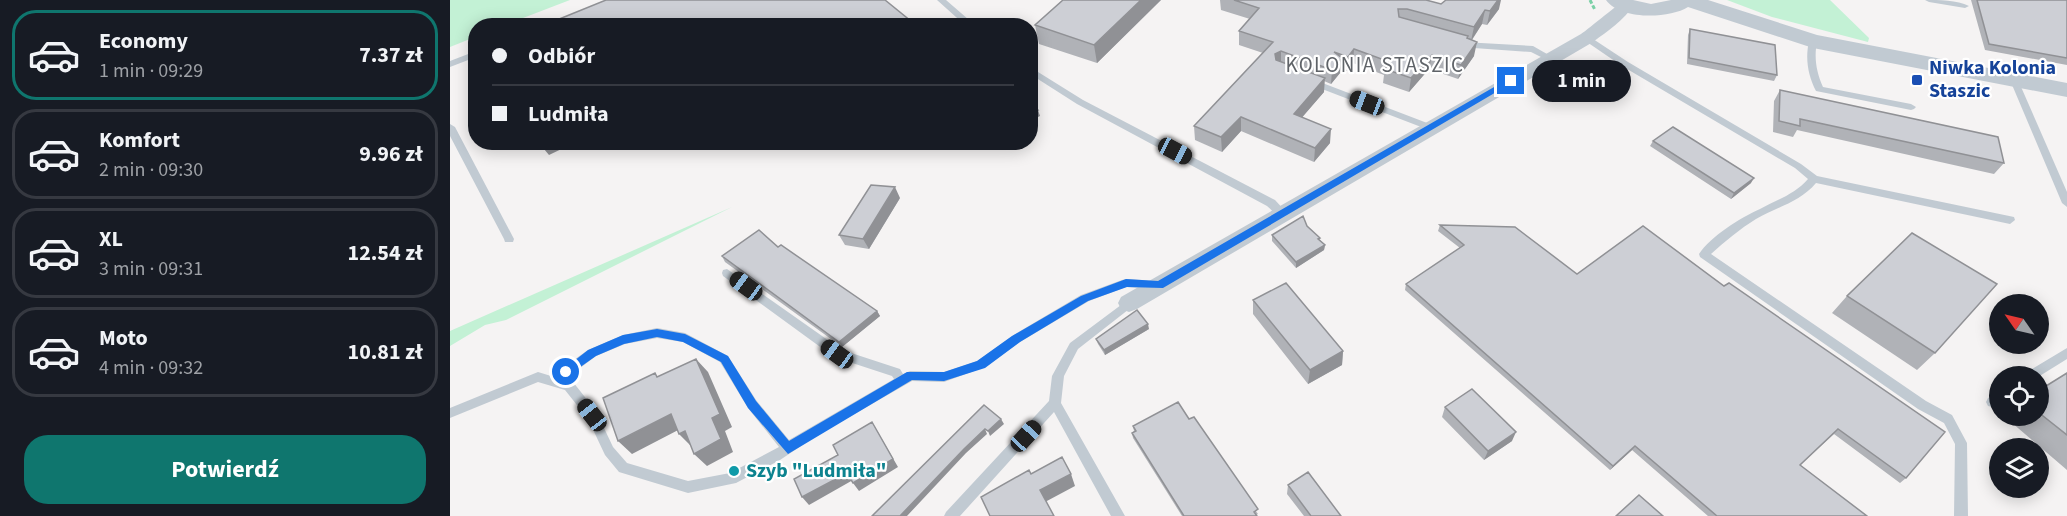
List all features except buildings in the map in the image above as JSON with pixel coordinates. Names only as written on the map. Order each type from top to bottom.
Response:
[{"type":"street","points":[[1129,303],[1587,38],[1614,19],[1621,3],[1655,10],[1668,9],[1686,0],[1813,41],[2067,90]]},
{"type":"lane","points":[[941,0],[962,18]]},
{"type":"lane","points":[[1929,0],[1965,6]]},
{"type":"lane","points":[[1587,38],[1625,64],[1798,166],[1814,179],[2010,220]]},
{"type":"lane","points":[[1813,41],[1810,53],[1811,69],[1819,89],[1911,108]]},
{"type":"lane","points":[[1457,43],[1468,46],[1533,49],[1550,58]]},
{"type":"lane","points":[[450,64],[468,57]]},
{"type":"lane","points":[[1038,75],[1080,102],[1271,203],[1283,214]]},
{"type":"lane","points":[[1302,79],[1432,128]]},
{"type":"lane","points":[[2014,80],[2067,203]]},
{"type":"lane","points":[[450,127],[509,239]]},
{"type":"lane","points":[[1814,179],[1803,194],[1746,221],[1727,233],[1704,254],[1922,405],[1948,419],[1961,443],[1961,516]]},
{"type":"lane","points":[[727,273],[837,354],[896,372],[902,381]]},
{"type":"lane","points":[[450,413],[538,377],[569,386],[592,415],[609,451],[623,468],[655,480],[688,488],[732,479],[910,376],[944,377],[981,364],[1016,339],[1085,298],[1126,283],[1160,285]]},
{"type":"lane","points":[[1118,516],[1055,403],[1058,376],[1074,346],[1129,303]]},
{"type":"lane","points":[[552,381],[592,353],[623,340],[657,333],[685,338],[724,359],[752,404],[788,448]]},
{"type":"lane","points":[[2047,366],[2067,353]]},
{"type":"lane","points":[[951,516],[1055,403]]},
{"type":"path","points":[[1590,0],[1596,13]]},
{"type":"green space","points":[[450,0],[570,0],[523,18],[468,18],[468,40],[450,47]]},
{"type":"green space","points":[[1727,0],[1830,0],[1869,38],[1868,42],[1772,17]]},
{"type":"green space","points":[[732,207],[506,320],[485,325],[450,346],[450,331]]},
{"type":"place","name":"Niwka Kolonia Staszic","points":[[1917,80]]},
{"type":"place","name":"Szyb \"Ludmiła\"","points":[[734,471]]},
{"type":"district","name":"KOLONIA STASZIC","points":[[1375,65]]},
{"type":"route","points":[[566,372],[592,353],[623,340],[657,333],[685,338],[705,346],[724,359],[738,378],[752,404],[788,448],[910,376],[944,377],[981,364],[1016,339],[1085,298],[1126,283],[1160,285],[1511,81]]}]
